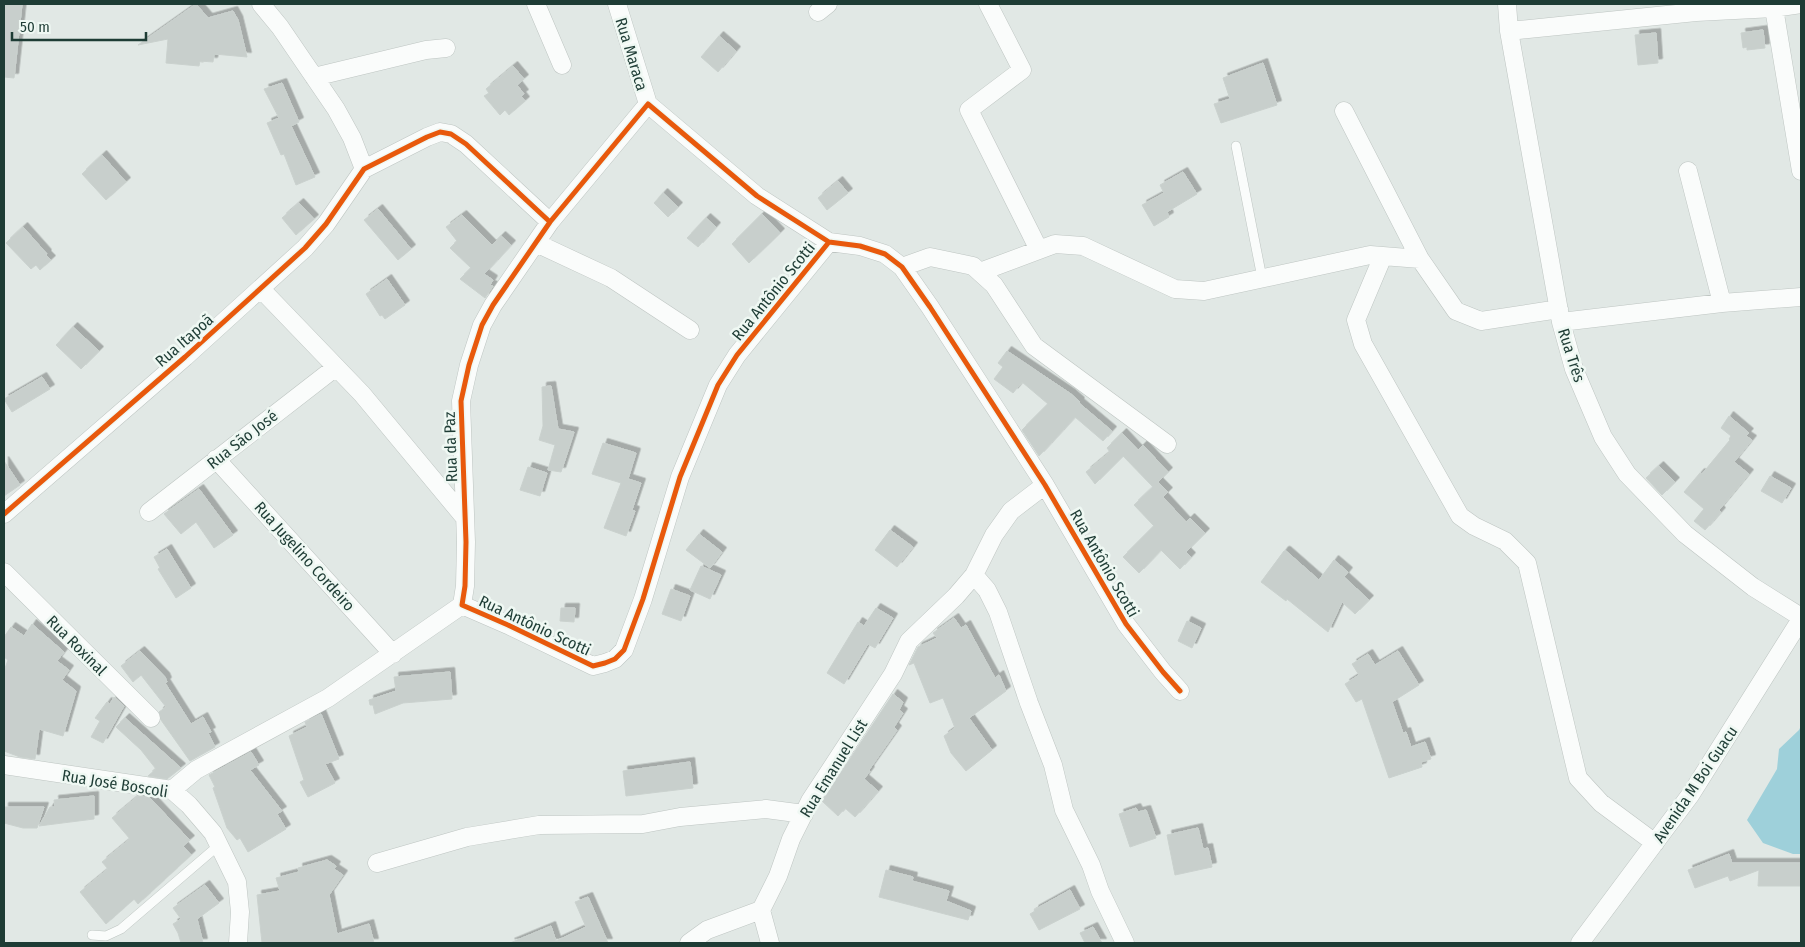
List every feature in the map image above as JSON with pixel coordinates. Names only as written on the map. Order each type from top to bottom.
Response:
[{"type":"street","points":[[261,4],[280,27],[336,109],[352,138],[364,168],[427,137],[440,132],[451,134],[466,144],[550,222]]},
{"type":"street","points":[[536,4],[562,65]]},
{"type":"street","name":"Rua Maraca","points":[[617,4],[648,104]]},
{"type":"street","points":[[988,4],[1022,70],[969,110],[1039,250]]},
{"type":"street","name":"Rua Três","points":[[1507,4],[1509,31],[1560,315],[1574,369],[1603,437],[1627,474],[1686,534],[1753,588],[1801,618]]},
{"type":"street","points":[[1509,31],[1696,12],[1774,8],[1801,4]]},
{"type":"street","points":[[1774,8],[1801,171]]},
{"type":"street","points":[[314,77],[426,50],[446,48]]},
{"type":"street","points":[[648,104],[758,196],[829,242]]},
{"type":"street","name":"Rua da Paz","points":[[462,605],[465,586],[466,542],[460,401],[482,325],[493,305],[550,222],[648,104]]},
{"type":"street","points":[[1344,111],[1420,259],[1456,311],[1481,321],[1801,297]]},
{"type":"street","name":"Rua Itapoã","points":[[4,514],[261,289],[305,248],[326,224],[364,168]]},
{"type":"street","points":[[1688,171],[1722,303]]},
{"type":"street","name":"Rua Antônio Scotti","points":[[172,790],[196,770],[328,698],[462,605],[508,624],[593,666],[615,659],[624,650],[640,608],[680,477],[718,385],[737,355],[829,242],[860,246],[885,254],[902,267],[1045,485],[1126,624],[1150,656],[1180,690]]},
{"type":"street","points":[[536,243],[611,278],[690,330]]},
{"type":"street","points":[[980,272],[1056,244],[1083,246],[1175,289],[1204,291],[1370,255],[1420,259]]},
{"type":"street","points":[[1383,256],[1356,320],[1363,344],[1460,516],[1474,526],[1505,541],[1527,563],[1578,778],[1600,803],[1655,842]]},
{"type":"street","points":[[902,267],[930,257],[973,266],[994,285],[1034,346],[1167,444]]},
{"type":"street","points":[[261,289],[362,394],[465,518]]},
{"type":"street","name":"Rua São José","points":[[149,512],[336,366]]},
{"type":"street","name":"Rua Jugelino Cordeiro","points":[[216,459],[393,654]]},
{"type":"street","points":[[1045,485],[1011,511],[986,548],[974,575],[986,590],[998,612],[1029,703],[1053,765],[1064,810],[1091,865],[1100,891],[1125,943]]},
{"type":"street","name":"Rua Roxinal","points":[[4,572],[150,718]]},
{"type":"street","name":"Rua Emanuel List","points":[[761,910],[804,814],[837,759],[893,674],[909,642],[956,596],[974,575]]},
{"type":"street","name":"Avenida M Boi Guacu","points":[[1580,943],[1691,794],[1801,618]]},
{"type":"street","name":"Rua José Boscoli","points":[[4,766],[172,790],[190,805],[213,834],[237,882],[240,912],[238,943]]},
{"type":"street","points":[[377,863],[467,837],[539,825],[643,824],[680,817],[766,809],[804,814]]},
{"type":"street","points":[[689,943],[707,930],[761,910],[770,943]]},
{"type":"lane","points":[[1236,146],[1262,278]]},
{"type":"lane","points":[[92,935],[106,936],[121,929],[218,845]]},
{"type":"water","points":[[1801,726],[1801,854],[1793,854],[1763,843],[1747,820],[1777,769],[1779,749]]},
{"type":"building","points":[[4,4],[22,4],[14,78],[4,77]]},
{"type":"building","points":[[196,4],[208,18],[233,11],[238,20],[247,57],[214,54],[213,62],[200,61],[199,66],[166,63],[168,39],[138,45]]},
{"type":"building","points":[[1763,30],[1765,48],[1747,50],[1747,47],[1743,48],[1741,33]]},
{"type":"building","points":[[1656,33],[1658,63],[1638,65],[1635,35]]},
{"type":"building","points":[[719,36],[736,51],[718,72],[701,57]]},
{"type":"building","points":[[1263,63],[1277,105],[1221,123],[1214,104],[1230,99],[1223,78]]},
{"type":"building","points":[[513,66],[524,79],[517,85],[524,94],[521,96],[525,101],[509,115],[505,110],[500,115],[484,96],[489,93],[486,89]]},
{"type":"building","points":[[282,83],[299,122],[291,126],[315,177],[296,185],[284,154],[281,155],[267,123],[279,118],[264,89]]},
{"type":"building","points":[[102,155],[126,182],[106,200],[82,174]]},
{"type":"building","points":[[1183,172],[1197,194],[1167,212],[1169,217],[1154,226],[1142,205],[1164,193],[1160,185]]},
{"type":"building","points":[[838,181],[848,193],[827,210],[818,198]]},
{"type":"building","points":[[663,193],[678,207],[668,217],[654,203]]},
{"type":"building","points":[[299,203],[314,219],[296,235],[282,218]]},
{"type":"building","points":[[378,209],[411,249],[398,260],[364,220]]},
{"type":"building","points":[[762,214],[780,233],[749,263],[732,244]]},
{"type":"building","points":[[462,215],[492,245],[501,236],[511,245],[484,274],[493,280],[490,285],[493,286],[485,298],[460,279],[471,268],[450,248],[457,241],[446,227]]},
{"type":"building","points":[[706,218],[716,227],[698,247],[687,238]]},
{"type":"building","points":[[23,227],[51,260],[40,270],[36,265],[31,269],[6,243]]},
{"type":"building","points":[[387,279],[405,305],[385,319],[382,315],[380,316],[366,294]]},
{"type":"building","points":[[73,327],[99,351],[81,369],[56,345]]},
{"type":"building","points":[[1007,351],[1071,394],[1112,431],[1103,441],[1075,417],[1039,456],[1022,430],[1048,404],[1022,382],[1013,393],[994,379],[1003,367],[998,363]]},
{"type":"building","points":[[42,377],[50,389],[12,412],[4,399]]},
{"type":"building","points":[[551,386],[558,429],[574,432],[561,472],[548,470],[555,445],[539,440],[543,426],[542,387]]},
{"type":"building","points":[[1729,416],[1749,433],[1746,436],[1752,440],[1734,462],[1749,474],[1705,530],[1694,521],[1704,509],[1684,492],[1700,473],[1702,474],[1730,440],[1731,436],[1721,428]]},
{"type":"building","points":[[1122,433],[1138,450],[1143,445],[1168,472],[1158,482],[1168,492],[1163,497],[1186,522],[1190,518],[1205,533],[1186,552],[1191,557],[1180,569],[1161,550],[1139,573],[1123,557],[1154,526],[1134,505],[1153,487],[1123,456],[1095,484],[1086,472],[1110,452],[1107,448]]},
{"type":"building","points":[[603,443],[636,453],[628,479],[641,483],[632,510],[635,511],[626,536],[604,528],[621,483],[592,474]]},
{"type":"building","points":[[4,461],[20,485],[4,496]]},
{"type":"building","points":[[1659,466],[1675,482],[1662,495],[1646,478]]},
{"type":"building","points":[[528,467],[547,473],[540,496],[520,490]]},
{"type":"building","points":[[1770,476],[1791,488],[1782,503],[1761,491]]},
{"type":"building","points":[[199,489],[233,535],[214,548],[196,522],[181,534],[164,514]]},
{"type":"building","points":[[890,530],[913,547],[897,567],[875,550]]},
{"type":"building","points":[[699,534],[722,552],[710,568],[686,550]]},
{"type":"building","points":[[167,549],[191,588],[176,598],[158,569],[160,568],[154,557]]},
{"type":"building","points":[[1284,551],[1319,580],[1334,560],[1348,572],[1344,577],[1369,600],[1355,614],[1342,602],[1328,632],[1287,599],[1286,601],[1261,582]]},
{"type":"building","points":[[701,566],[721,575],[710,599],[690,590]]},
{"type":"building","points":[[671,589],[690,596],[681,621],[662,614]]},
{"type":"building","points":[[561,608],[575,608],[574,622],[560,621]]},
{"type":"building","points":[[876,608],[893,618],[875,648],[868,644],[844,684],[827,673],[858,622],[864,626]]},
{"type":"building","points":[[954,618],[961,628],[966,625],[995,678],[999,675],[1006,691],[969,718],[992,750],[966,771],[951,753],[944,736],[955,728],[943,698],[930,703],[914,663],[909,665],[918,647],[937,638],[933,633]]},
{"type":"building","points":[[1187,621],[1201,628],[1192,648],[1178,641]]},
{"type":"building","points":[[32,624],[64,652],[57,661],[69,670],[62,680],[76,691],[63,736],[39,729],[35,759],[20,757],[4,751],[4,671],[8,660],[4,657],[4,637],[11,627],[24,636]]},
{"type":"building","points":[[140,651],[165,677],[167,682],[165,683],[191,724],[203,717],[211,732],[208,733],[215,747],[190,761],[161,720],[159,712],[166,707],[141,675],[133,682],[121,666]]},
{"type":"building","points":[[1398,651],[1419,685],[1392,702],[1403,733],[1406,732],[1411,747],[1425,742],[1431,759],[1421,762],[1422,767],[1389,778],[1362,699],[1356,702],[1345,684],[1359,675],[1352,664],[1368,654],[1375,665]]},
{"type":"building","points":[[450,672],[452,699],[403,703],[375,714],[373,705],[370,705],[369,700],[396,691],[394,677]]},
{"type":"building","points":[[893,694],[903,702],[899,710],[903,713],[894,727],[897,730],[864,779],[878,791],[855,817],[845,808],[838,816],[822,801]]},
{"type":"building","points":[[114,697],[124,706],[103,743],[91,737],[100,721],[95,718],[107,702],[110,704]]},
{"type":"building","points":[[321,714],[339,759],[325,764],[335,783],[308,797],[300,782],[304,780],[289,736],[307,727],[305,722]]},
{"type":"building","points":[[125,718],[181,768],[167,779],[148,776],[156,769],[141,750],[116,727]]},
{"type":"building","points":[[251,752],[259,765],[250,770],[282,811],[277,814],[286,829],[248,852],[240,838],[237,840],[227,828],[213,788],[215,787],[209,775]]},
{"type":"building","points":[[690,762],[693,788],[626,796],[623,771]]},
{"type":"building","points":[[94,796],[94,819],[39,826],[50,807],[55,807],[54,800]]},
{"type":"building","points":[[138,796],[150,798],[190,840],[183,846],[191,855],[138,904],[134,899],[106,924],[80,892],[108,869],[102,862],[130,839],[112,818]]},
{"type":"building","points":[[4,807],[44,807],[37,828],[23,828],[4,823]]},
{"type":"building","points":[[1136,808],[1138,812],[1146,810],[1156,838],[1130,847],[1119,814]]},
{"type":"building","points":[[1198,828],[1203,849],[1208,848],[1212,867],[1175,875],[1167,835]]},
{"type":"building","points":[[1729,854],[1732,863],[1801,863],[1801,886],[1758,886],[1759,870],[1730,881],[1728,876],[1695,888],[1688,870]]},
{"type":"building","points":[[327,860],[336,866],[334,869],[343,875],[329,895],[337,934],[369,924],[374,943],[262,943],[257,895],[280,891],[276,878],[299,872],[298,868]]},
{"type":"building","points":[[886,870],[913,877],[912,881],[949,891],[946,901],[971,911],[968,920],[879,897]]},
{"type":"building","points":[[205,885],[219,903],[197,919],[203,943],[181,943],[173,924],[181,919],[173,908]]},
{"type":"building","points":[[1070,890],[1080,909],[1039,930],[1030,914]]},
{"type":"building","points":[[588,897],[608,943],[510,943],[551,926],[556,941],[586,927],[575,902]]},
{"type":"building","points":[[1093,927],[1102,943],[1085,943],[1080,933]]},
{"type":"cycle path","points":[[829,242],[757,196],[648,104],[550,222],[493,305],[482,325],[469,365],[461,401],[466,542],[465,586],[462,605],[593,666],[615,659],[624,650],[643,599],[680,477],[718,385],[737,355],[829,242],[860,246],[885,254],[902,267],[1045,485],[1126,624],[1180,691]]},
{"type":"cycle path","points":[[4,514],[185,357],[305,248],[326,224],[364,169],[427,137],[440,132],[451,134],[466,144],[550,222]]}]
